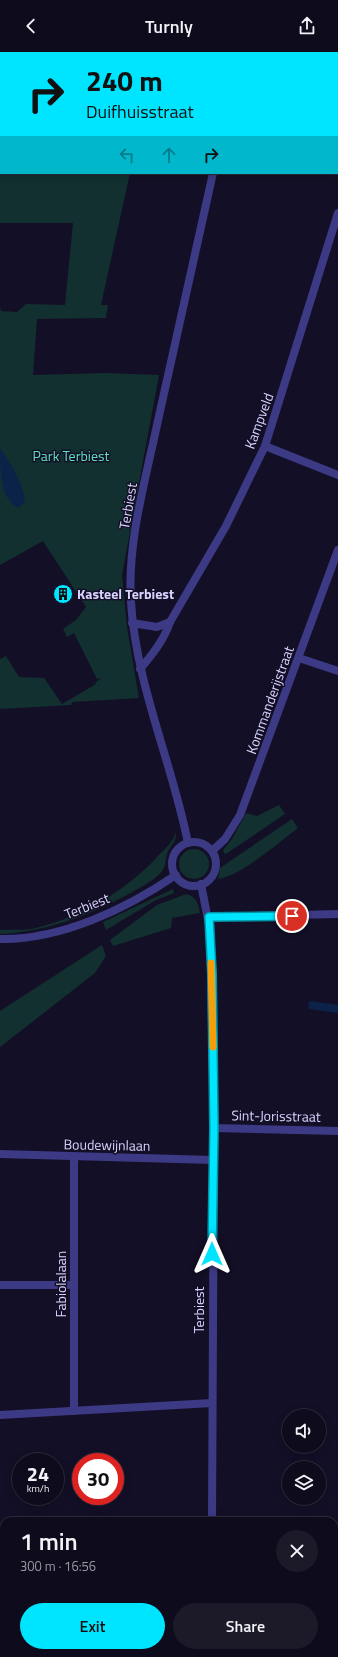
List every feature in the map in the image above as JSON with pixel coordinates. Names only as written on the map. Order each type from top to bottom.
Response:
[{"type":"street","name":"Terbiest","points":[[188,843],[140,669],[132,623],[130,572],[136,528],[148,466],[212,174]]},
{"type":"street","name":"Kampveld","points":[[140,669],[163,638],[170,622],[226,526],[265,446],[338,213]]},
{"type":"street","points":[[265,446],[338,475]]},
{"type":"street","name":"Kommanderijstraat","points":[[212,851],[225,839],[240,816],[338,550]]},
{"type":"street","points":[[132,623],[157,626],[170,622]]},
{"type":"street","points":[[299,658],[338,671]]},
{"type":"street","points":[[188,843],[204,844],[212,851],[216,864],[215,870],[212,876],[202,884],[187,884],[176,875],[173,869],[174,856],[182,846],[188,843]]},
{"type":"street","name":"Terbiest","points":[[0,939],[15,939],[53,933],[97,919],[146,894],[176,875]]},
{"type":"street","name":"Terbiest","points":[[202,884],[209,917],[212,973],[214,1128],[212,1517]]},
{"type":"street","points":[[209,917],[338,914]]},
{"type":"street","name":"Sint-Jorisstraat","points":[[214,1128],[338,1130]]},
{"type":"street","name":"Boudewijnlaan","points":[[0,1154],[213,1160]]},
{"type":"street","name":"Fabiolalaan","points":[[74,1157],[74,1411]]},
{"type":"street","points":[[0,1285],[74,1284]]},
{"type":"street","points":[[0,1415],[212,1403]]},
{"type":"green space","name":"Park Terbiest","points":[[0,174],[130,174],[101,305],[108,305],[106,318],[37,319],[33,375],[105,373],[159,375],[122,575],[127,627],[139,698],[72,702],[71,705],[0,709],[0,659],[6,656],[19,677],[44,678],[62,704],[96,684],[95,683],[101,678],[97,679],[74,633],[67,637],[63,629],[76,620],[86,607],[43,541],[0,565],[0,307],[1,311],[17,312],[26,304],[65,305],[73,223],[0,223]]},
{"type":"green space","points":[[279,805],[285,814],[226,854],[224,853],[223,850],[232,839],[246,813],[257,816]]},
{"type":"green space","points":[[292,819],[298,828],[248,866],[227,877],[218,879],[220,868]]},
{"type":"green space","points":[[176,832],[175,839],[168,851],[163,869],[150,882],[96,910],[65,922],[17,933],[0,934],[0,930],[32,929],[53,923],[70,917],[103,901],[145,869],[168,845]]},
{"type":"green space","points":[[194,849],[204,854],[209,864],[204,874],[194,879],[184,874],[179,864],[184,854]]},
{"type":"green space","points":[[173,889],[174,893],[156,900],[106,930],[103,922]]},
{"type":"green space","points":[[186,894],[192,896],[196,900],[200,913],[172,918],[171,928],[113,946],[110,940],[157,905]]},
{"type":"green space","points":[[102,945],[106,956],[95,973],[0,1047],[0,1011]]},
{"type":"water","points":[[0,448],[12,467],[22,488],[25,502],[18,508],[12,504],[4,491],[0,465]]},
{"type":"water","points":[[310,1001],[338,1005],[338,1013],[309,1009],[308,1003]]},
{"type":"slow traffic","points":[[211,963],[213,1047]]},
{"type":"place","name":"Kasteel Terbiest","points":[[63,594]]},
{"type":"route","points":[[212,1254],[214,1128],[212,973],[209,917],[230,918],[292,916]]}]
